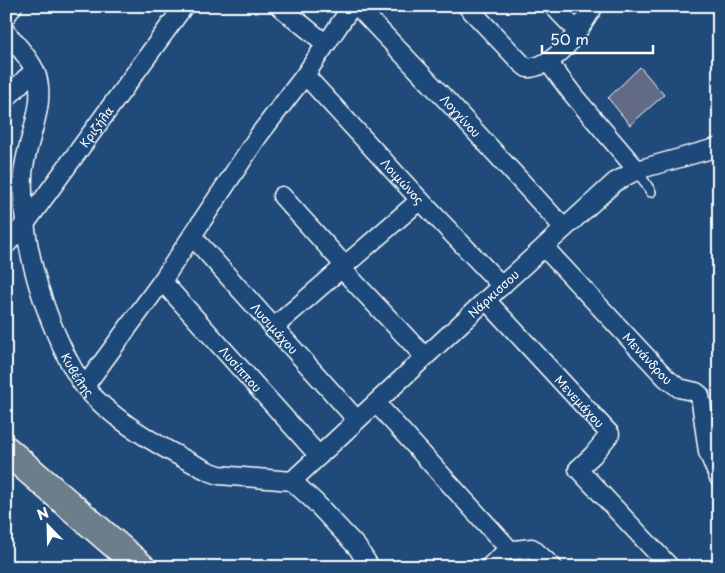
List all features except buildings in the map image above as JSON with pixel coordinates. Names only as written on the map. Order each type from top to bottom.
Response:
[{"type":"main road","points":[[7,453],[142,567]]},
{"type":"street","points":[[6,16],[13,6]]},
{"type":"street","name":"Κριζήλα","points":[[6,245],[25,224],[184,6]]},
{"type":"street","points":[[279,6],[326,44]]},
{"type":"street","points":[[85,386],[162,281],[259,135],[305,75],[352,6]]},
{"type":"street","name":"Λογγίνου","points":[[357,6],[564,228]]},
{"type":"street","points":[[467,6],[527,68],[533,68],[548,62],[563,49],[594,6]]},
{"type":"street","points":[[553,6],[577,31]]},
{"type":"street","name":"Κυβέλης","points":[[6,32],[35,70],[39,87],[39,101],[24,162],[25,224],[28,248],[41,296],[68,360],[85,386],[96,398],[132,427],[166,449],[219,475],[292,481]]},
{"type":"street","points":[[548,62],[574,96],[637,170]]},
{"type":"street","points":[[6,99],[35,70]]},
{"type":"street","name":"Λοιμώνος","points":[[305,75],[502,286]]},
{"type":"street","name":"Νάρκισσου","points":[[292,481],[615,182],[637,170],[719,147]]},
{"type":"street","points":[[282,196],[343,267],[425,357]]},
{"type":"street","points":[[273,328],[420,200]]},
{"type":"street","name":"Λυσιμάχου","points":[[192,236],[357,420]]},
{"type":"street","name":"Μενάνδρου","points":[[544,247],[666,378],[679,388],[696,392],[700,395],[708,452],[719,478]]},
{"type":"street","name":"Λυσίππου","points":[[162,281],[319,456]]},
{"type":"street","name":"Μενεμάχου","points":[[486,300],[610,434],[593,455],[578,469],[670,567]]},
{"type":"street","points":[[376,403],[509,549],[532,548],[553,567]]},
{"type":"street","points":[[292,481],[336,524],[362,554],[370,567]]},
{"type":"street","points":[[490,567],[509,549]]},
{"type":"lane","points":[[637,170],[651,192]]}]
